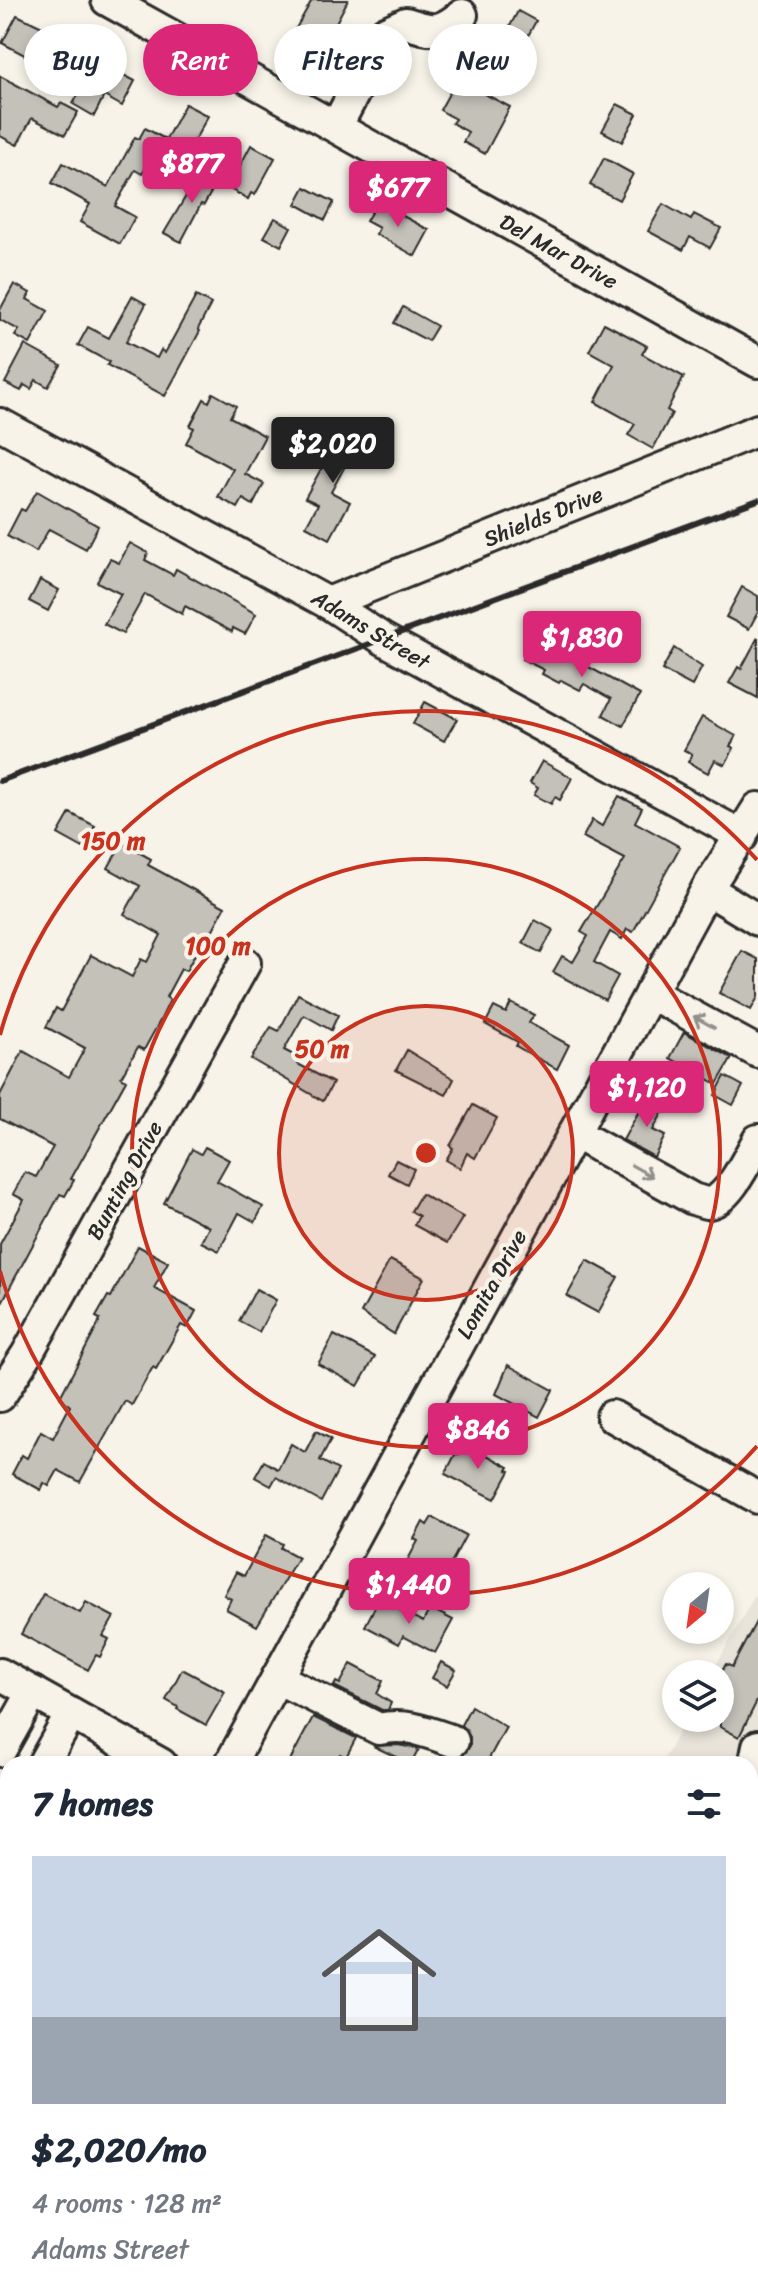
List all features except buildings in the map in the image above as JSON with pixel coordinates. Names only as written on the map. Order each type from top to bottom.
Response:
[{"type":"street","name":"Del Mar Drive","points":[[107,0],[758,362]]},
{"type":"street","points":[[336,127],[386,32],[406,23],[430,31],[445,29],[462,15]]},
{"type":"street","name":"Adams Street","points":[[0,424],[328,603],[383,639],[742,836]]},
{"type":"street","name":"Shields Drive","points":[[328,603],[758,430]]},
{"type":"street","name":"Lomita Drive","points":[[234,1756],[707,889],[758,808]]},
{"type":"street","points":[[707,889],[758,920]]},
{"type":"street","name":"Bunting Drive","points":[[0,1396],[27,1354],[245,963]]},
{"type":"street","points":[[650,993],[758,1052]]},
{"type":"street","points":[[574,1133],[705,1203],[711,1203],[729,1190],[758,1140]]},
{"type":"street","points":[[612,1416],[758,1498]]},
{"type":"street","points":[[0,1674],[147,1756]]},
{"type":"street","points":[[277,1678],[379,1729],[412,1727],[453,1741]]},
{"type":"street","points":[[0,1751],[33,1692]]},
{"type":"street","points":[[47,1756],[71,1714]]},
{"type":"shaded area","points":[[758,1590],[758,1756],[666,1756],[679,1732],[734,1732],[734,1660],[719,1660],[728,1644],[734,1644],[734,1633]]},
{"type":"railway","points":[[0,781],[758,500]]}]
